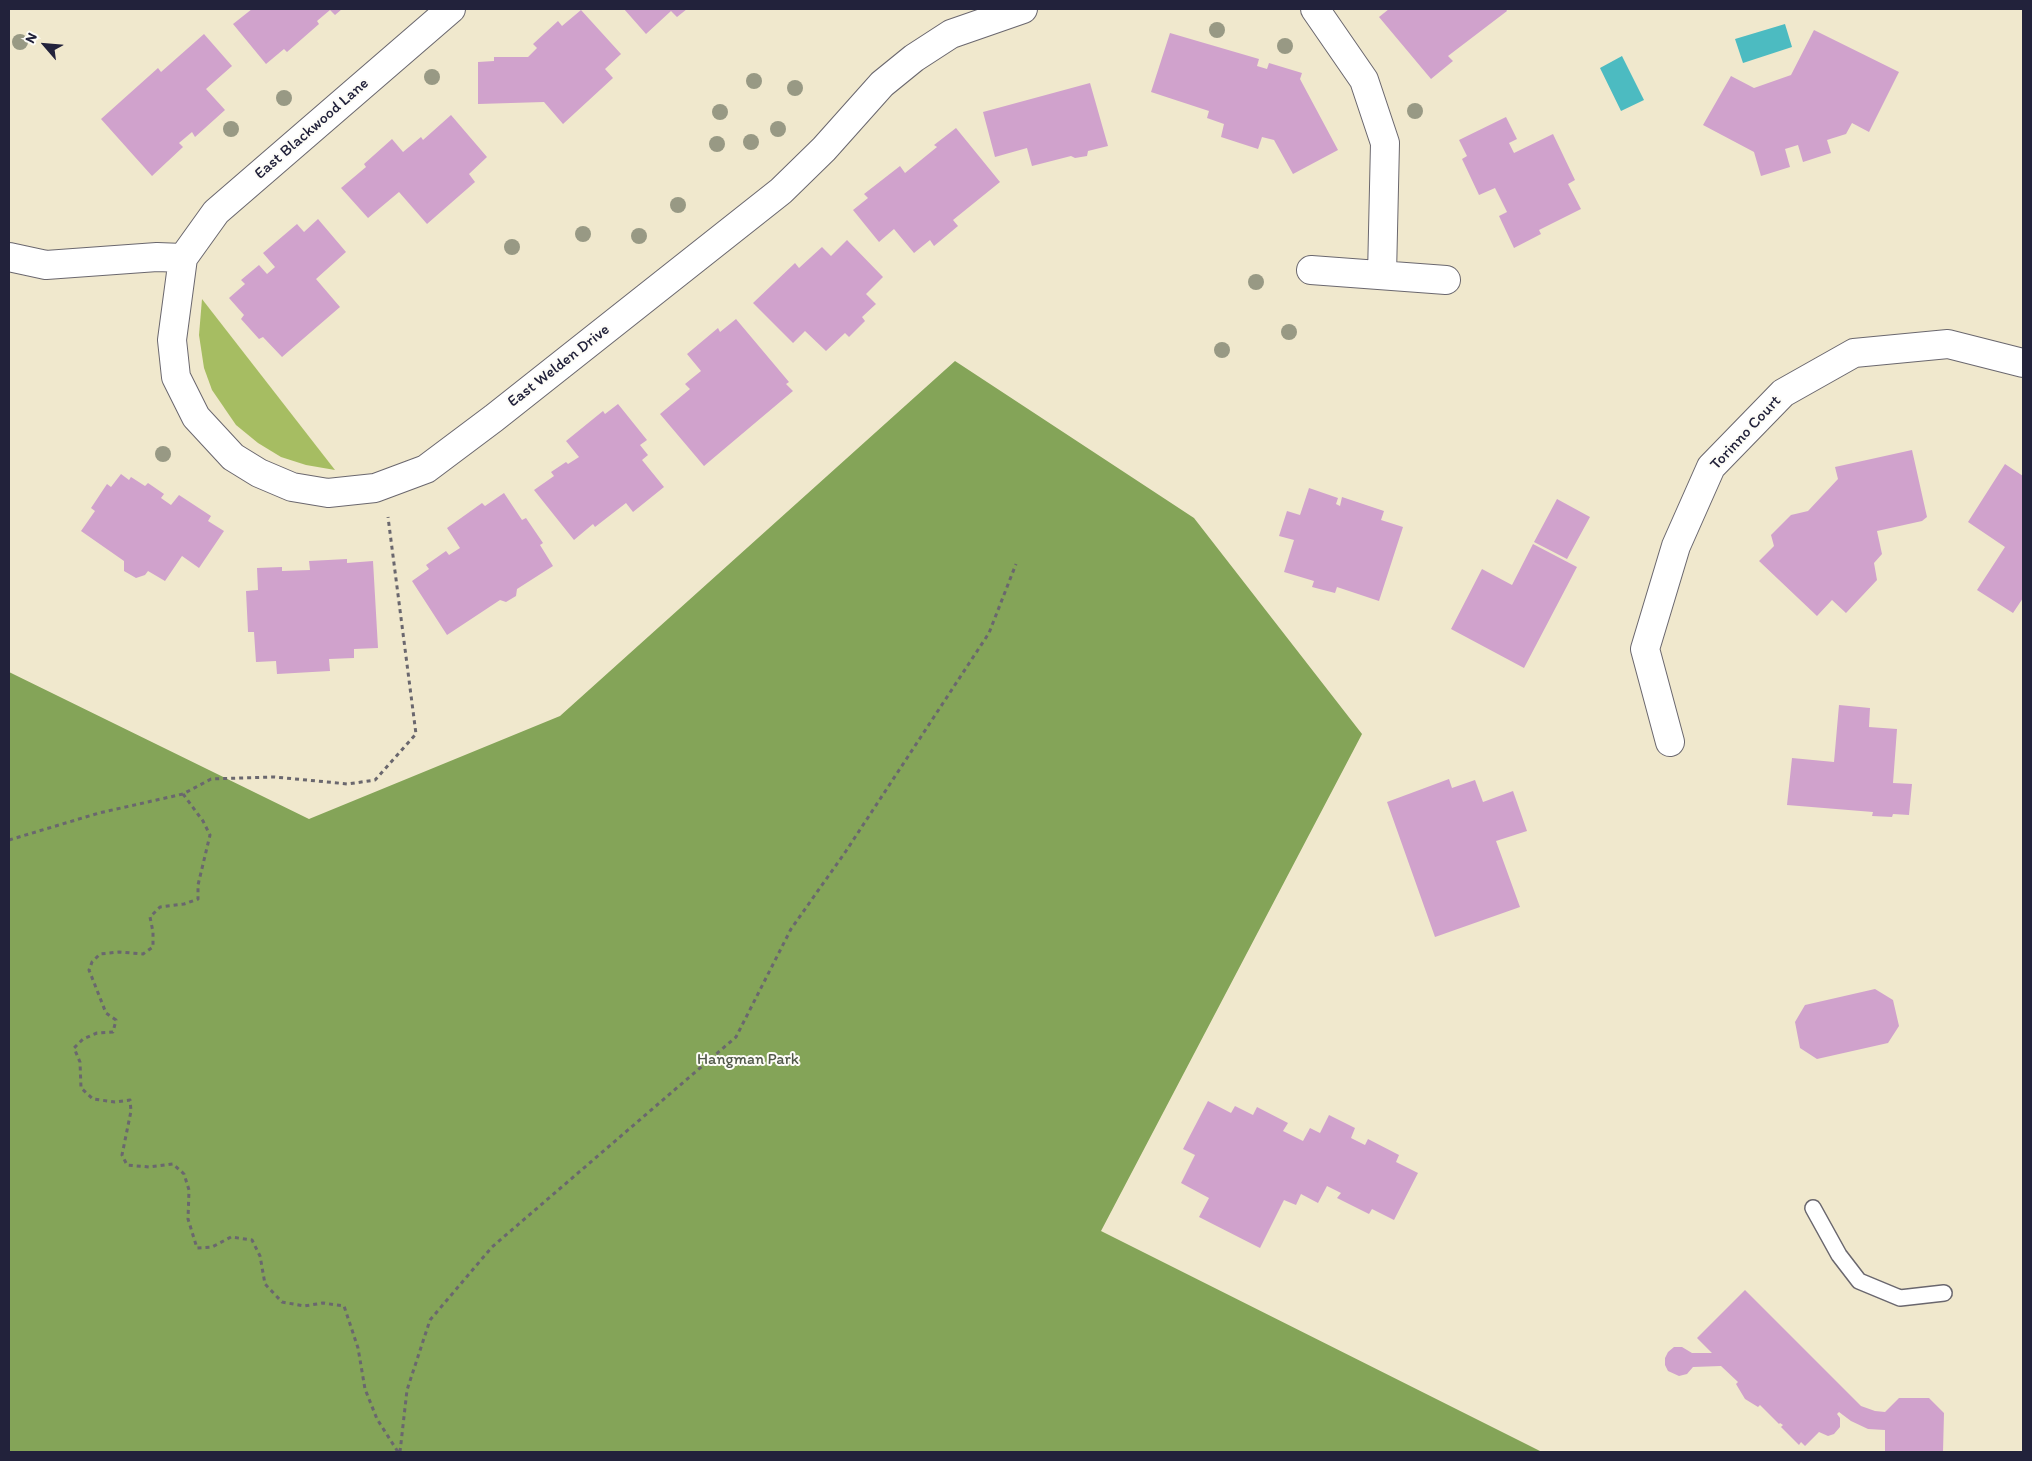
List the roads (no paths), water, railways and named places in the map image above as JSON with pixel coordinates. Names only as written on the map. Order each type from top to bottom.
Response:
[{"type":"street","name":"East Blackwood Lane","points":[[183,258],[216,212],[451,9]]},
{"type":"street","name":"East Welden Drive","points":[[183,258],[172,340],[176,377],[196,417],[233,457],[259,473],[292,487],[328,493],[375,488],[426,469],[494,418],[765,203],[824,149],[882,84],[914,58],[951,34],[1023,9]]},
{"type":"street","points":[[1315,9],[1364,80],[1385,143],[1382,275]]},
{"type":"street","points":[[9,257],[46,265],[157,257],[183,258]]},
{"type":"street","points":[[1311,270],[1446,280]]},
{"type":"street","name":"Torinno Court","points":[[1670,742],[1645,649],[1676,546],[1711,468],[1783,394],[1854,353],[1948,344],[2023,363]]},
{"type":"lane","points":[[1813,1208],[1839,1256],[1858,1281],[1900,1298],[1944,1293]]},
{"type":"water","points":[[1785,24],[1792,47],[1743,63],[1735,39]]},
{"type":"water","points":[[1622,56],[1644,100],[1621,111],[1600,68]]},
{"type":"park label","name":"Hangman Park","points":[[748,1060]]}]
